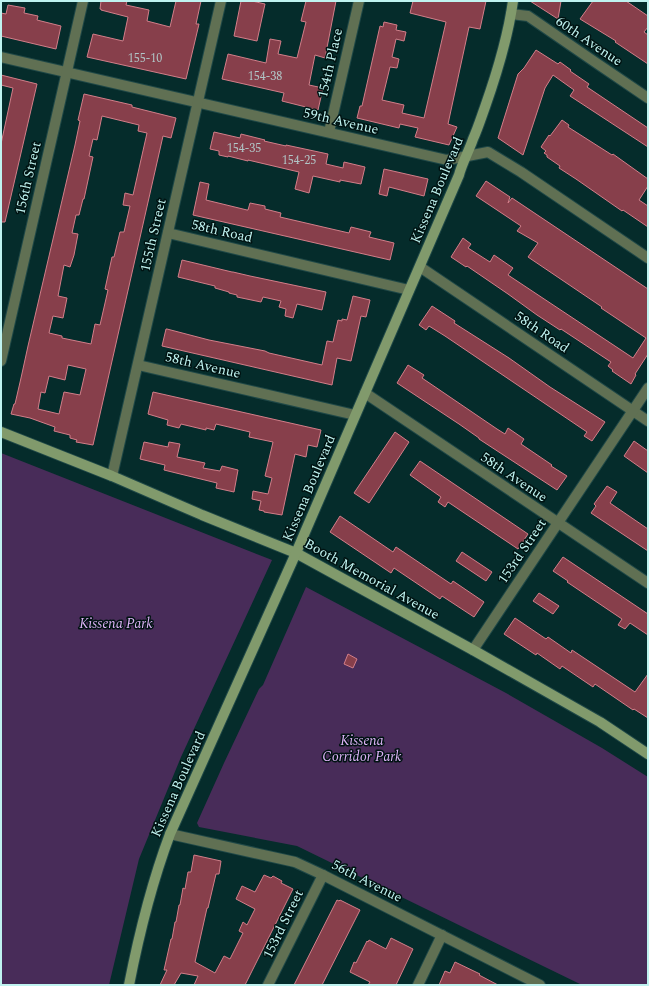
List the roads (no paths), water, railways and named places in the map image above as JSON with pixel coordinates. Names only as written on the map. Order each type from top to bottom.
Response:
[{"type":"main road","name":"Kissena Boulevard","points":[[129,985],[150,897],[160,861],[170,834],[296,553],[446,207],[473,140],[492,85],[501,56],[513,1]]},
{"type":"main road","name":"Booth Memorial Avenue","points":[[1,432],[112,476],[202,515],[296,553],[473,650],[600,722],[648,754]]},
{"type":"street","name":"156th Street","points":[[1,361],[83,1]]},
{"type":"street","name":"155th Street","points":[[112,476],[221,1]]},
{"type":"street","name":"154th Place","points":[[328,132],[359,1]]},
{"type":"street","name":"60th Avenue","points":[[511,14],[528,16],[648,98]]},
{"type":"street","name":"59th Avenue","points":[[1,57],[447,160],[488,152],[521,172],[648,258]]},
{"type":"street","name":"58th Road","points":[[168,233],[409,290]]},
{"type":"street","name":"58th Road","points":[[420,267],[648,421]]},
{"type":"street","name":"58th Avenue","points":[[138,365],[355,415]]},
{"type":"street","name":"153rd Street","points":[[473,650],[648,388]]},
{"type":"street","name":"58th Avenue","points":[[365,394],[648,583]]},
{"type":"street","name":"56th Avenue","points":[[170,834],[295,862],[540,985]]},
{"type":"street","name":"153rd Street","points":[[268,985],[323,875]]},
{"type":"street","points":[[418,985],[442,935]]},
{"type":"park label","name":"Kissena Park","points":[[116,623]]},
{"type":"park label","name":"Kissena Corridor Park","points":[[362,748]]}]
